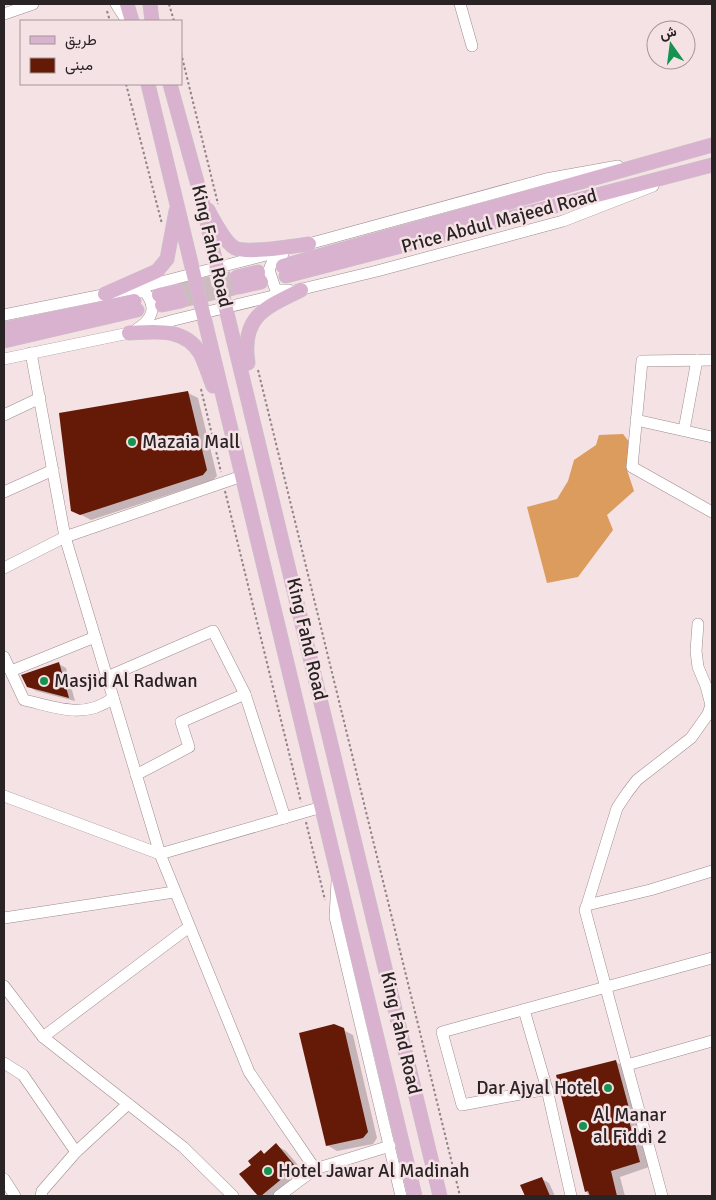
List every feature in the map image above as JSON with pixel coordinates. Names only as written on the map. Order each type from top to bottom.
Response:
[{"type":"main road","points":[[127,4],[132,20]]},
{"type":"main road","points":[[150,4],[154,20]]},
{"type":"main road","name":"King Fahd Road","points":[[148,85],[415,1196]]},
{"type":"main road","name":"King Fahd Road","points":[[170,85],[202,200],[226,309],[259,438],[440,1196]]},
{"type":"main road","name":"Price Abdul Majeed Road","points":[[712,144],[284,271],[712,166]]},
{"type":"main road","points":[[202,200],[226,239],[234,248],[248,250],[309,244]]},
{"type":"main road","points":[[108,294],[157,271],[167,259],[177,206]]},
{"type":"main road","points":[[238,282],[260,277]]},
{"type":"main road","points":[[259,438],[246,347],[248,332],[257,317],[267,306],[301,290]]},
{"type":"main road","points":[[160,300],[179,296]]},
{"type":"main road","points":[[4,328],[136,306],[4,341]]},
{"type":"main road","points":[[129,333],[163,332],[177,334],[193,344],[200,354],[234,442]]},
{"type":"street","points":[[4,14],[34,4]]},
{"type":"street","points":[[116,4],[126,20]]},
{"type":"street","points":[[154,20],[156,4]]},
{"type":"street","points":[[460,4],[472,46]]},
{"type":"street","points":[[4,315],[108,294],[217,268],[546,179],[681,154]]},
{"type":"street","points":[[4,359],[129,333],[563,221],[691,171]]},
{"type":"street","points":[[294,248],[273,260],[268,270],[275,288],[278,290],[301,290]]},
{"type":"street","points":[[108,294],[145,292],[151,299],[152,311],[149,319],[142,326],[129,333]]},
{"type":"street","points":[[31,354],[66,537],[160,854],[249,1072],[315,1169]]},
{"type":"street","points":[[684,430],[698,360]]},
{"type":"street","points":[[712,360],[642,362],[632,467],[712,510]]},
{"type":"street","points":[[4,415],[40,398]]},
{"type":"street","points":[[636,420],[712,437]]},
{"type":"street","points":[[4,492],[53,470]]},
{"type":"street","points":[[4,568],[66,537],[242,476]]},
{"type":"street","points":[[662,1196],[585,910],[617,808],[637,780],[691,738],[708,714],[711,705],[698,666],[696,651],[698,624]]},
{"type":"street","points":[[107,677],[213,631],[245,694],[284,818]]},
{"type":"street","points":[[10,671],[95,637]]},
{"type":"street","points":[[4,657],[24,700],[76,712],[104,705],[113,698]]},
{"type":"street","points":[[136,774],[189,747],[181,722],[245,694]]},
{"type":"street","points":[[4,796],[160,854],[322,807]]},
{"type":"street","points":[[337,871],[335,917],[401,1196]]},
{"type":"street","points":[[587,905],[650,890],[712,871]]},
{"type":"street","points":[[4,918],[174,892]]},
{"type":"street","points":[[44,1037],[190,927]]},
{"type":"street","points":[[547,1089],[462,1105],[442,1032],[712,958]]},
{"type":"street","points":[[4,986],[44,1037],[183,1147],[233,1196]]},
{"type":"street","points":[[524,1010],[547,1089],[571,1196]]},
{"type":"street","points":[[627,1065],[712,1040]]},
{"type":"street","points":[[4,1062],[23,1075],[76,1152]]},
{"type":"street","points":[[41,1196],[42,1191],[76,1152],[128,1104]]},
{"type":"street","points":[[279,1196],[315,1169],[390,1146]]},
{"type":"street","points":[[4,1179],[15,1196]]},
{"type":"path","points":[[106,4],[110,20]]},
{"type":"path","points":[[169,4],[174,20]]},
{"type":"path","points":[[182,57],[219,208]]},
{"type":"path","points":[[126,85],[164,231]]},
{"type":"path","points":[[257,366],[460,1196]]},
{"type":"path","points":[[199,383],[327,907]]},
{"type":"shaded area","points":[[623,434],[630,443],[627,470],[634,491],[607,515],[613,530],[578,577],[547,583],[527,507],[557,499],[568,481],[574,460],[596,445],[599,435]]},
{"type":"building","name":"Mazaia Mall","points":[[188,391],[207,470],[203,475],[80,515],[71,511],[59,413]]},
{"type":"building","name":"Masjid Al Radwan","points":[[59,662],[69,698],[27,687],[21,675]]},
{"type":"building","points":[[334,1024],[344,1028],[368,1132],[363,1138],[326,1146],[299,1033]]},
{"type":"building","points":[[616,1060],[629,1108],[626,1109],[640,1162],[611,1171],[617,1196],[590,1196],[588,1191],[585,1192],[556,1075]]},
{"type":"building","name":"Hotel Jawar Al Madinah","points":[[276,1143],[296,1167],[261,1196],[258,1196],[239,1174],[251,1165],[248,1161],[261,1150],[264,1154]]},
{"type":"building","points":[[542,1177],[550,1196],[525,1196],[520,1185]]},
{"type":"tunnel","points":[[177,291],[237,277]]},
{"type":"tunnel","points":[[181,301],[239,287]]},
{"type":"place","name":"Mazaia Mall","points":[[132,442]]},
{"type":"place","name":"Masjid Al Radwan","points":[[44,681]]},
{"type":"place","name":"Dar Ajyal Hotel","points":[[608,1088]]},
{"type":"place","name":"Al Manar al Fiddi 2","points":[[583,1126]]},
{"type":"place","name":"Hotel Jawar Al Madinah","points":[[268,1171]]}]
